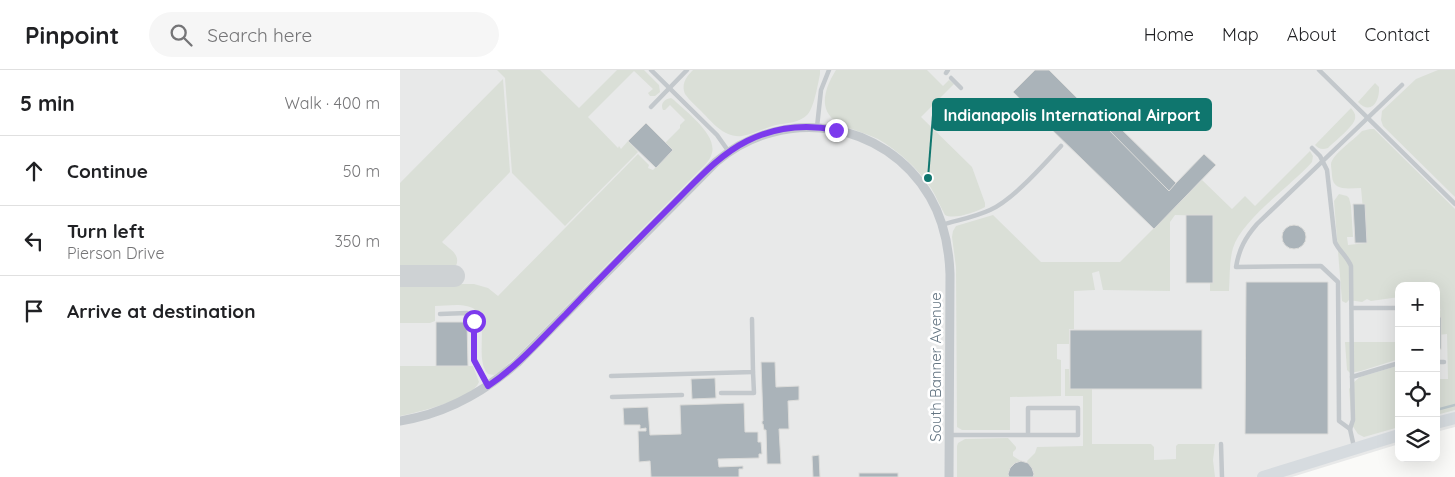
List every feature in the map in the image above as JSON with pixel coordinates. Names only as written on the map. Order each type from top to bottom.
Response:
[{"type":"street","name":"South Banner Avenue","points":[[400,421],[422,417],[459,403],[488,386],[518,363],[654,223],[716,162],[729,152],[763,134],[790,128],[816,127],[854,134],[889,152],[914,175],[924,188],[934,204],[942,225],[949,257],[949,477]]},
{"type":"street","points":[[1440,422],[1455,418]]},
{"type":"street","points":[[1263,477],[1395,436]]},
{"type":"lane","points":[[651,70],[717,135],[729,152]]},
{"type":"lane","points":[[651,106],[687,70]]},
{"type":"lane","points":[[816,127],[821,90],[829,70]]},
{"type":"lane","points":[[1319,70],[1455,204]]},
{"type":"lane","points":[[951,78],[961,88]]},
{"type":"lane","points":[[1350,429],[1339,421],[1338,282],[1321,266],[1236,267],[1238,254],[1245,238],[1257,224],[1402,85]]},
{"type":"lane","points":[[942,225],[989,211],[998,206],[1032,177],[1061,146]]},
{"type":"lane","points":[[1312,148],[1323,161],[1329,178],[1335,242],[1351,266],[1353,420],[1350,429],[1354,448]]},
{"type":"lane","points":[[1352,308],[1395,308]]},
{"type":"lane","points":[[440,314],[467,313],[472,316],[474,321],[474,360],[488,386]]},
{"type":"lane","points":[[721,393],[754,393],[752,319]]},
{"type":"lane","points":[[1352,378],[1395,364]]},
{"type":"lane","points":[[611,376],[753,372]]},
{"type":"lane","points":[[612,398],[682,395]]},
{"type":"lane","points":[[949,435],[1028,435],[1078,435],[1078,408],[1028,408],[1028,435]]},
{"type":"lane","points":[[1221,444],[1222,477]]},
{"type":"shaded area","points":[[400,70],[1455,70],[1455,427],[1440,431],[1440,282],[1395,282],[1395,445],[1292,477],[400,477]]},
{"type":"shaded area","points":[[497,70],[540,70],[579,108],[617,70],[644,70],[659,85],[660,92],[655,96],[650,96],[648,93],[653,89],[634,71],[588,117],[618,148],[619,146],[621,149],[628,141],[638,152],[565,226],[512,173],[505,78]]},
{"type":"shaded area","points":[[693,70],[820,70],[820,74],[816,95],[805,117],[797,121],[736,136],[724,132],[714,125],[685,94],[685,81]]},
{"type":"shaded area","points":[[836,70],[927,70],[943,86],[949,80],[954,84],[921,117],[972,167],[985,207],[954,217],[945,215],[931,188],[914,167],[900,155],[878,139],[834,120],[827,111],[825,99],[830,81]]},
{"type":"shaded area","points":[[1438,70],[1455,70],[1455,197],[1383,126],[1381,120],[1382,111],[1416,79]]},
{"type":"shaded area","points":[[503,79],[510,172],[442,242],[456,255],[456,266],[448,268],[400,268],[400,183]]},
{"type":"shaded area","points":[[1375,83],[1379,87],[1378,97],[1374,105],[1367,108],[1358,102]]},
{"type":"shaded area","points":[[671,98],[693,117],[710,138],[712,153],[710,159],[517,356],[498,373],[494,375],[488,374],[484,367],[481,325],[475,309],[462,305],[435,306],[435,321],[430,323],[400,323],[400,284],[474,284],[488,288],[498,296],[638,154],[649,165],[648,168],[653,170],[672,151],[665,143],[685,120],[670,105],[663,110],[663,102]]},
{"type":"shaded area","points":[[1351,108],[1355,114],[1355,119],[1347,130],[1328,148],[1321,149],[1315,145]]},
{"type":"shaded area","points":[[1374,129],[1455,209],[1455,410],[1440,414],[1440,379],[1448,379],[1447,334],[1440,335],[1440,282],[1395,282],[1395,298],[1371,301],[1367,299],[1362,302],[1349,300],[1346,303],[1342,301],[1334,201],[1339,194],[1349,198],[1351,206],[1353,237],[1347,237],[1348,245],[1366,243],[1361,188],[1342,188],[1335,185],[1331,164],[1332,160],[1343,148],[1362,131]]},
{"type":"shaded area","points":[[1310,151],[1313,156],[1312,162],[1256,214],[1238,237],[1233,248],[1230,264],[1229,291],[1210,291],[1210,282],[1213,282],[1213,216],[1175,215],[1170,222],[1170,291],[1103,290],[1099,271],[1092,273],[1095,290],[1074,291],[1074,329],[1069,329],[1069,344],[1057,344],[1057,359],[1061,360],[1061,396],[1010,397],[1010,430],[962,430],[957,427],[956,267],[952,237],[956,226],[993,215],[1041,262],[1120,262],[1202,180],[1232,209],[1245,196],[1255,206]]},
{"type":"shaded area","points":[[1345,342],[1395,342],[1395,360],[1361,371],[1350,373],[1347,370]]},
{"type":"shaded area","points":[[400,366],[473,366],[479,382],[474,388],[456,400],[400,416]]},
{"type":"shaded area","points":[[1395,367],[1395,428],[1364,437],[1358,434],[1352,425],[1349,389],[1360,377]]},
{"type":"shaded area","points":[[1065,369],[1069,369],[1070,389],[1092,388],[1092,444],[1151,444],[1154,447],[1154,460],[1176,459],[1176,446],[1178,444],[1215,444],[1213,460],[1215,477],[1033,477],[1033,470],[1027,461],[1035,453],[1037,447],[1083,446],[1083,396],[1065,396]]},
{"type":"shaded area","points":[[1008,438],[1016,447],[1013,456],[1021,461],[1009,477],[957,477],[958,443],[965,439]]},
{"type":"building","points":[[1035,70],[1049,70],[1106,127],[1111,121],[1175,184],[1204,154],[1216,165],[1154,229],[1013,92]]},
{"type":"building","points":[[1114,122],[1176,183],[1169,191],[1107,128]]},
{"type":"building","points":[[646,123],[673,150],[656,168],[628,141]]},
{"type":"building","points":[[1353,204],[1365,204],[1367,243],[1355,243]]},
{"type":"building","points":[[1186,215],[1213,215],[1213,283],[1186,283]]},
{"type":"building","points":[[1294,225],[1303,228],[1306,237],[1303,246],[1294,249],[1285,246],[1282,237],[1285,228]]},
{"type":"building","points":[[1246,282],[1328,282],[1328,434],[1245,434]]},
{"type":"building","points":[[1440,317],[1441,317],[1440,349]]},
{"type":"building","points":[[436,322],[467,322],[468,366],[436,366]]},
{"type":"building","points":[[1070,330],[1202,330],[1202,389],[1070,389]]},
{"type":"building","points":[[761,362],[775,362],[776,387],[799,386],[799,400],[788,401],[789,429],[779,429],[781,464],[767,464],[766,430],[764,430],[762,424]]},
{"type":"building","points":[[715,378],[716,398],[692,399],[691,379]]},
{"type":"building","points":[[744,403],[745,432],[758,432],[758,442],[761,442],[762,454],[759,454],[759,458],[718,459],[719,467],[743,466],[743,469],[739,469],[739,477],[651,477],[650,461],[639,462],[638,431],[646,431],[646,428],[640,429],[640,425],[624,425],[623,408],[648,407],[650,435],[681,434],[680,405]]},
{"type":"building","points":[[819,455],[820,477],[813,477],[812,456]]},
{"type":"building","points":[[1021,461],[1028,463],[1032,468],[1033,477],[1009,477],[1010,468],[1015,463]]},
{"type":"building","points":[[859,473],[898,473],[898,477],[859,477]]},
{"type":"waterway","points":[[1440,409],[1455,405]]},
{"type":"taxiway","points":[[400,276],[454,276]]},
{"type":"place","name":"Indianapolis International Airport","points":[[928,178]]},
{"type":"route","points":[[474,321],[474,360],[488,386],[518,363],[654,223],[716,162],[729,152],[755,137],[790,128],[816,127],[836,130]]}]
